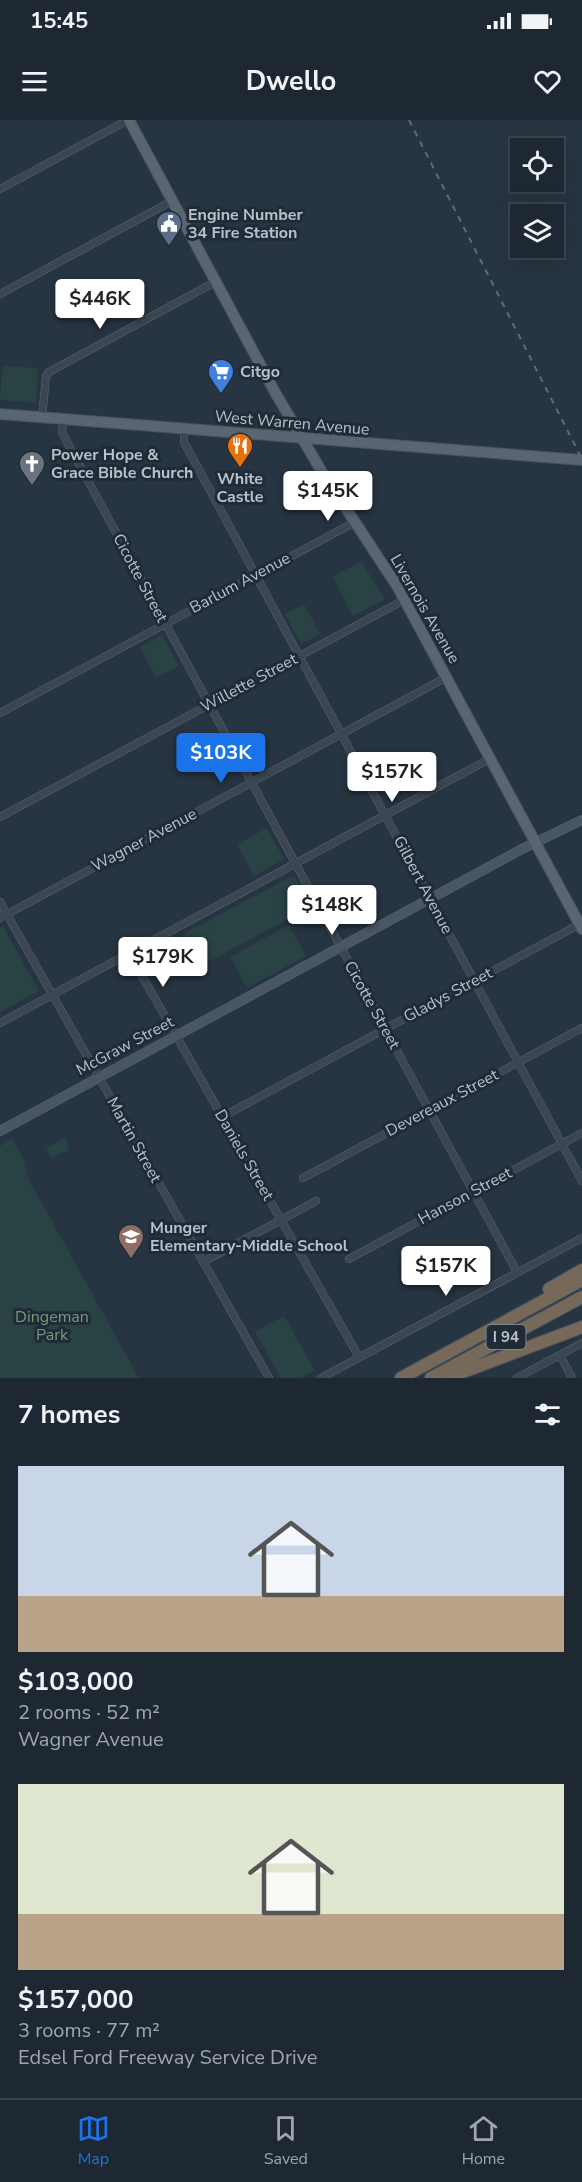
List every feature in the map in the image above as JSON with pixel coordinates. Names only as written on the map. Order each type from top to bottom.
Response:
[{"type":"highway","points":[[441,1356],[466,1335],[582,1270]]},
{"type":"highway","name":"I 94","points":[[401,1378],[582,1280]]},
{"type":"highway","name":"I 94","points":[[431,1378],[582,1297]]},
{"type":"highway","points":[[447,1378],[582,1327]]},
{"type":"main road","name":"Livernois Avenue","points":[[128,120],[302,438],[404,600],[581,926]]},
{"type":"main road","name":"West Warren Avenue","points":[[0,414],[582,460]]},
{"type":"street","points":[[0,189],[128,120]]},
{"type":"street","points":[[0,294],[172,201]]},
{"type":"street","points":[[42,418],[46,376],[49,372],[215,282]]},
{"type":"street","name":"Cicotte Street","points":[[63,420],[62,432],[164,624],[517,1272]]},
{"type":"street","name":"Gilbert Avenue","points":[[184,429],[184,442],[582,1181]]},
{"type":"street","name":"Barlum Avenue","points":[[0,713],[354,522]]},
{"type":"street","name":"Willette Street","points":[[0,817],[404,600]]},
{"type":"street","name":"Wagner Avenue","points":[[3,916],[447,677]]},
{"type":"street","points":[[0,1023],[490,758]]},
{"type":"street","name":"McGraw Street","points":[[0,1130],[429,899],[582,820]]},
{"type":"street","name":"Martin Street","points":[[0,902],[3,916],[52,994],[269,1378]]},
{"type":"street","name":"Gladys Street","points":[[222,1117],[581,926]]},
{"type":"street","name":"Daniels Street","points":[[129,953],[359,1357]]},
{"type":"street","name":"Devereaux Street","points":[[303,1178],[582,1028]]},
{"type":"street","name":"Hanson Street","points":[[349,1259],[582,1133]]},
{"type":"street","points":[[203,1262],[316,1201]]},
{"type":"street","points":[[321,1378],[582,1238]]},
{"type":"street","points":[[517,1378],[582,1343]]},
{"type":"street","points":[[560,1355],[572,1378]]},
{"type":"green space","points":[[3,366],[38,368],[36,403],[0,400]]},
{"type":"green space","points":[[361,561],[385,599],[353,616],[333,577]]},
{"type":"green space","points":[[304,604],[320,634],[301,644],[285,614]]},
{"type":"green space","points":[[162,635],[179,666],[156,678],[140,647]]},
{"type":"green space","points":[[267,828],[284,859],[254,876],[237,844]]},
{"type":"green space","points":[[294,875],[311,907],[202,965],[185,933]]},
{"type":"green space","points":[[289,925],[306,956],[247,988],[230,957]]},
{"type":"green space","points":[[3,926],[39,991],[0,1012],[0,928]]},
{"type":"green space","points":[[66,1137],[69,1151],[60,1153],[52,1159],[46,1148]]},
{"type":"green space","name":"Dingeman Park","points":[[12,1139],[25,1162],[28,1178],[139,1378],[0,1378],[0,1146]]},
{"type":"green space","points":[[284,1316],[315,1370],[301,1378],[281,1378],[255,1332]]},
{"type":"railway","points":[[409,120],[582,459]]},
{"type":"place","name":"Engine Number 34 Fire Station","points":[[169,247]]},
{"type":"place","name":"Citgo","points":[[221,395]]},
{"type":"place","name":"White Castle","points":[[240,469]]},
{"type":"place","name":"Power Hope & Grace Bible Church","points":[[32,487]]},
{"type":"place","name":"Munger Elementary-Middle School","points":[[131,1260]]}]
